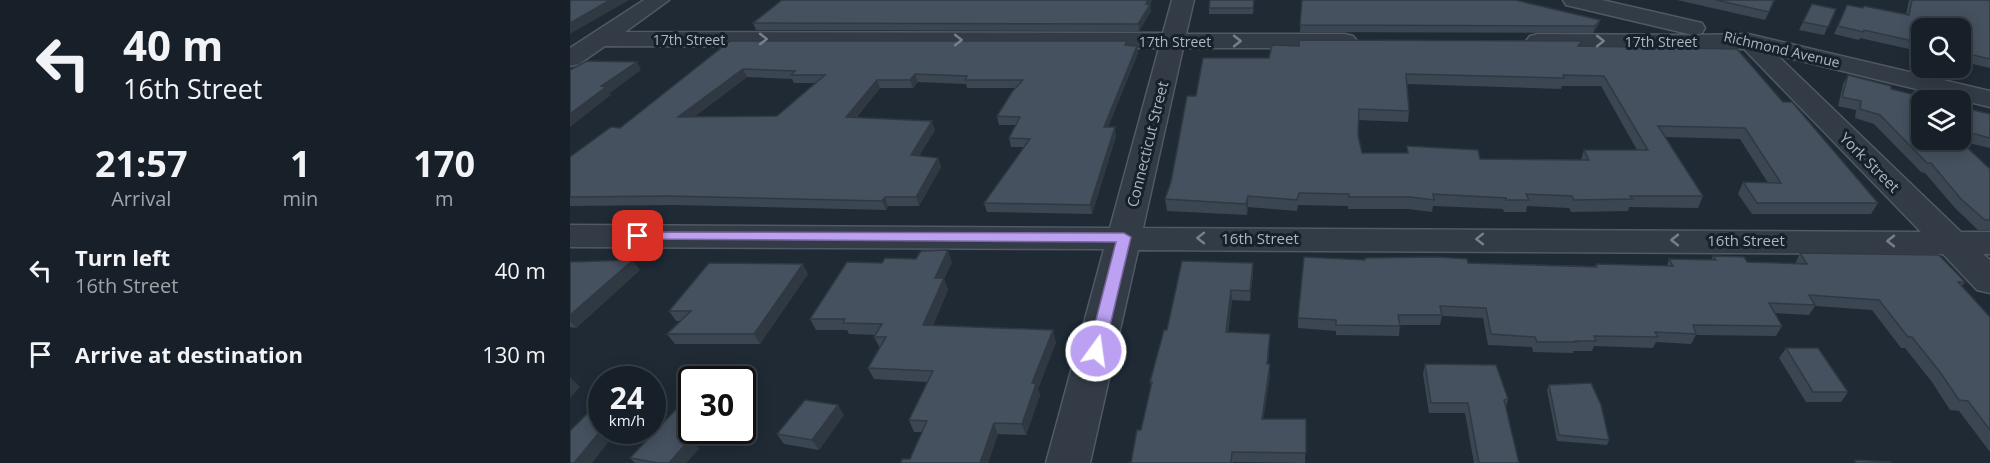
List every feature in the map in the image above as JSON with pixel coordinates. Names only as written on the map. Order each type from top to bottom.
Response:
[{"type":"street","points":[[570,59],[658,0]]},
{"type":"street","name":"Connecticut Street","points":[[1068,463],[1183,0]]},
{"type":"street","name":"Richmond Avenue","points":[[1574,0],[1990,99]]},
{"type":"street","name":"17th Street","points":[[600,39],[1365,41]]},
{"type":"street","name":"17th Street","points":[[1520,41],[1750,42]]},
{"type":"street","name":"York Street","points":[[1750,42],[1990,281]]},
{"type":"street","name":"16th Street","points":[[570,236],[1950,241],[1990,243]]},
{"type":"building","points":[[570,0],[610,0],[570,23]]},
{"type":"building","points":[[782,0],[1148,0],[1146,4],[1150,5],[1138,24],[753,23]]},
{"type":"building","points":[[1210,0],[1254,0],[1253,8],[1209,8]]},
{"type":"building","points":[[1302,0],[1515,0],[1600,20],[1595,26],[1300,25]]},
{"type":"building","points":[[1716,0],[1774,0],[1769,12]]},
{"type":"building","points":[[1912,0],[1990,0],[1990,59],[1971,55],[1971,18],[1911,18],[1911,41],[1838,26],[1847,5],[1909,15]]},
{"type":"building","points":[[1812,4],[1836,9],[1828,27],[1803,22]]},
{"type":"building","points":[[1299,40],[1582,41],[1578,46],[1737,49],[1783,102],[1792,102],[1878,203],[1757,203],[1743,182],[1781,183],[1745,128],[1658,126],[1703,196],[1630,196],[1632,199],[1574,200],[1572,196],[1526,194],[1529,200],[1506,200],[1506,198],[1433,194],[1434,200],[1299,193],[1297,200],[1248,196],[1246,204],[1165,199],[1171,182],[1187,96],[1196,96],[1203,58],[1269,58],[1272,45],[1299,46]],"holes":[[[1406,74],[1564,78],[1563,75],[1604,76],[1648,150],[1584,150],[1589,160],[1480,159],[1478,150],[1407,146],[1408,153],[1362,153],[1358,135],[1359,109],[1409,111]]]},
{"type":"building","points":[[730,41],[1127,41],[1125,45],[1137,46],[1104,127],[1115,127],[1090,205],[984,203],[1030,139],[1009,138],[1020,117],[997,116],[1012,92],[1023,80],[965,80],[967,76],[915,74],[910,80],[877,80],[846,117],[932,121],[911,155],[938,158],[916,197],[885,197],[882,201],[669,196],[570,197],[570,157],[611,127],[620,128]],"holes":[[[743,69],[795,71],[791,75],[825,75],[777,116],[678,117]]]},
{"type":"building","points":[[587,61],[637,62],[601,86],[606,87],[570,114],[570,70]]},
{"type":"building","points":[[1848,75],[1891,86],[1891,89],[1911,94],[1911,147],[1880,115],[1860,109],[1861,101],[1842,97]]},
{"type":"building","points":[[1971,110],[1990,114],[1990,138],[1971,133]]},
{"type":"building","points":[[1914,150],[1970,150],[1990,169],[1990,220],[1985,220],[1961,199],[1931,163],[1927,163]]},
{"type":"building","points":[[948,250],[935,278],[944,278],[923,325],[1053,330],[1032,383],[1036,384],[1022,424],[994,423],[980,463],[901,463],[902,459],[910,459],[927,421],[909,420],[933,371],[868,368],[886,337],[874,337],[882,324],[843,323],[845,319],[810,319],[847,262],[882,263],[885,258],[916,259],[921,251]]},
{"type":"building","points":[[1800,253],[1939,255],[1965,282],[1958,282],[1990,317],[1990,430],[1968,401],[1959,400],[1912,337],[1908,337],[1879,300],[1809,295],[1815,305],[1769,303],[1782,326],[1693,325],[1696,334],[1655,332],[1658,337],[1594,336],[1596,341],[1576,342],[1537,342],[1535,337],[1491,334],[1486,308],[1440,306],[1442,315],[1398,315],[1400,326],[1336,325],[1336,320],[1298,318],[1304,257],[1365,260],[1365,258],[1437,257],[1467,259],[1468,263],[1597,267],[1596,264],[1673,266],[1669,259],[1716,260],[1713,256],[1744,257],[1747,262],[1807,264]]},
{"type":"building","points":[[633,260],[570,315],[570,262]]},
{"type":"building","points":[[1182,261],[1253,263],[1250,291],[1231,290],[1226,332],[1270,334],[1267,364],[1270,364],[1262,419],[1306,419],[1306,453],[1232,452],[1231,463],[1131,463],[1137,430],[1141,430],[1152,382],[1150,382],[1164,330],[1167,330]]},
{"type":"building","points":[[709,263],[803,264],[754,334],[667,334],[691,311],[669,311]]},
{"type":"building","points":[[1786,348],[1818,348],[1848,392],[1813,392]]},
{"type":"building","points":[[1425,364],[1496,365],[1508,399],[1504,400],[1519,463],[1479,463],[1468,403],[1431,403]]},
{"type":"building","points":[[1591,383],[1601,405],[1609,440],[1559,435],[1549,385]]},
{"type":"building","points":[[805,400],[838,405],[812,440],[777,434]]},
{"type":"building","points":[[678,407],[678,444],[686,444],[669,463],[630,458],[643,444],[666,444],[666,420]]},
{"type":"building","points":[[588,413],[590,444],[574,463],[570,463],[570,431]]},
{"type":"building","points":[[1855,460],[1890,462],[1891,463],[1856,463]]},
{"type":"route","points":[[638,236],[1124,237],[1096,351]]}]
